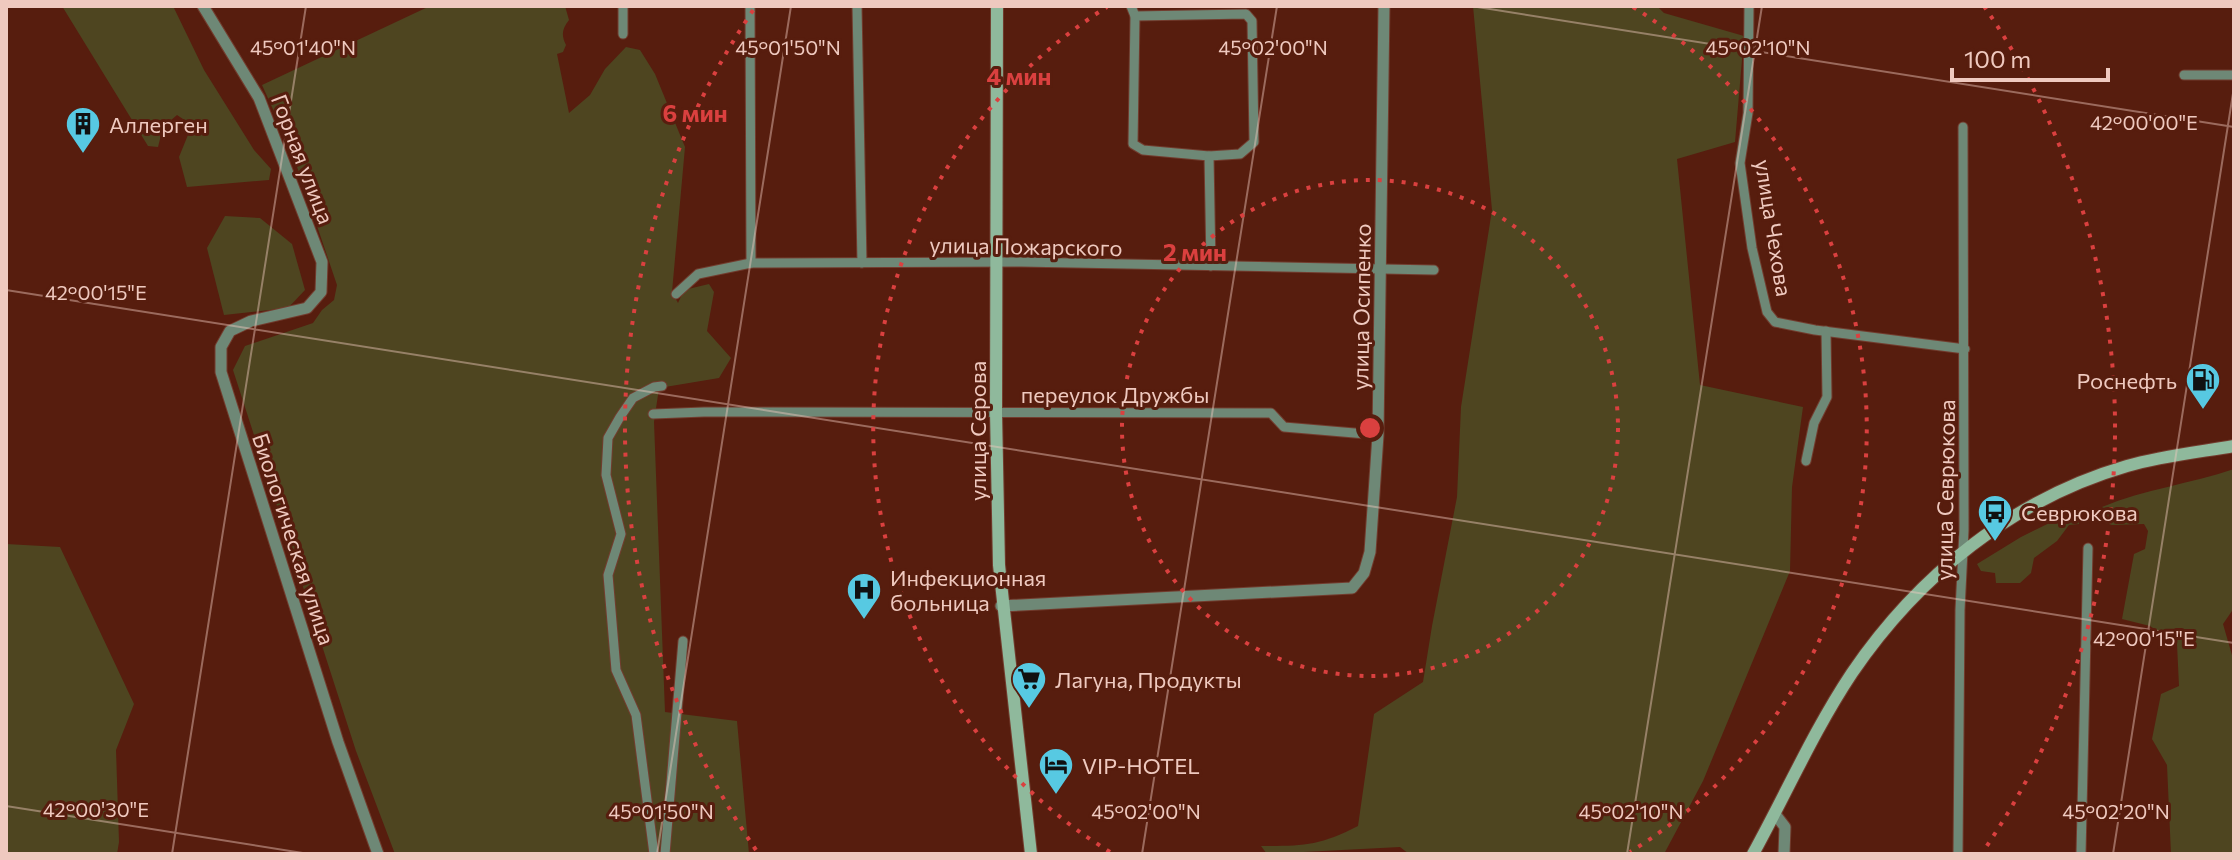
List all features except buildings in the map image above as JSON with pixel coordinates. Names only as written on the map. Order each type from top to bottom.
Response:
[{"type":"main road","name":"улица Серова","points":[[997,6],[996,412],[1001,606],[1031,854]]},
{"type":"main road","points":[[1753,854],[1828,712],[1874,642],[1935,575],[1963,551],[2004,521],[2043,499],[2087,480],[2140,463],[2234,446]]},
{"type":"street","points":[[623,6],[623,34]]},
{"type":"street","points":[[750,6],[751,263]]},
{"type":"street","points":[[857,6],[862,263]]},
{"type":"street","name":"улица Осипенко","points":[[1001,606],[1352,588],[1364,573],[1370,552],[1378,435],[1384,6]]},
{"type":"street","name":"улица Чехова","points":[[1749,6],[1748,113],[1740,163],[1752,248],[1767,312],[1775,322],[1826,331]]},
{"type":"street","name":"Горная улица","points":[[209,8],[259,98],[322,262],[321,292]]},
{"type":"street","points":[[1133,11],[1246,14],[1252,21],[1254,142],[1240,154],[1209,156],[1143,150],[1133,144],[1133,11]]},
{"type":"street","points":[[2184,75],[2234,75]]},
{"type":"street","name":"улица Севрюкова","points":[[1958,854],[1965,349],[1963,127]]},
{"type":"street","points":[[1209,156],[1211,266]]},
{"type":"street","name":"улица Пожарского","points":[[676,294],[698,274],[751,263],[997,263],[1434,270]]},
{"type":"street","name":"Биологическая улица","points":[[321,292],[307,308],[251,321],[230,331],[221,347],[221,372],[338,742],[378,854]]},
{"type":"street","points":[[1806,461],[1814,423],[1827,397],[1826,331],[1965,349]]},
{"type":"street","points":[[654,854],[636,715],[616,670],[608,575],[621,534],[606,475],[608,438],[620,417],[633,398],[662,386]]},
{"type":"street","name":"переулок Дружбы","points":[[653,414],[1271,413],[1284,427],[1378,435]]},
{"type":"street","points":[[2081,854],[2088,548]]},
{"type":"street","points":[[665,854],[683,641]]},
{"type":"street","points":[[1775,814],[1785,827],[1784,854]]},
{"type":"shaded area","points":[[62,6],[173,6],[204,70],[254,150],[271,169],[269,180],[187,187],[179,157],[192,125],[177,115],[163,127],[158,147],[148,146]]},
{"type":"shaded area","points":[[430,6],[565,6],[569,20],[563,32],[566,45],[563,52],[557,54],[569,113],[590,95],[605,69],[626,47],[640,50],[655,74],[685,147],[672,292],[678,303],[684,290],[709,284],[714,292],[707,331],[731,358],[719,378],[659,388],[654,422],[665,712],[737,721],[749,854],[395,854],[356,751],[233,370],[245,346],[313,323],[334,300],[337,285],[291,149],[262,85]]},
{"type":"shaded area","points":[[1473,6],[1657,6],[1664,13],[1744,36],[1735,142],[1677,159],[1700,385],[1803,407],[1792,487],[1790,571],[1703,781],[1664,854],[1409,854],[1400,847],[1267,854],[1261,846],[1311,844],[1358,826],[1374,714],[1423,682],[1457,497],[1461,407],[1492,210]]},
{"type":"shaded area","points":[[225,216],[260,218],[292,244],[305,290],[288,308],[224,315],[207,248]]},
{"type":"shaded area","points":[[2234,469],[2234,608],[2223,624],[2234,662],[2234,854],[2171,854],[2167,765],[2152,739],[2161,694],[2179,686],[2177,644],[2150,626],[2122,619],[2134,554],[2145,549],[2148,531],[2144,524],[2112,525],[2102,522],[2102,507]]},
{"type":"shaded area","points":[[2078,509],[2079,524],[2069,525],[2057,541],[2034,558],[2031,573],[2020,583],[1996,583],[1995,573],[1981,571],[1977,564],[2021,537]]},
{"type":"shaded area","points":[[6,544],[60,547],[134,704],[116,750],[117,854],[6,854]]},
{"type":"place","name":"Аллерген","points":[[83,155]]},
{"type":"place","name":"Роснефть","points":[[2203,411]]},
{"type":"place","name":"Севрюкова","points":[[1995,543]]},
{"type":"place","name":"Инфекционная больница","points":[[864,621]]},
{"type":"place","name":"Лагуна, Продукты","points":[[1029,710]]},
{"type":"place","name":"VIP-HOTEL","points":[[1056,796]]}]
